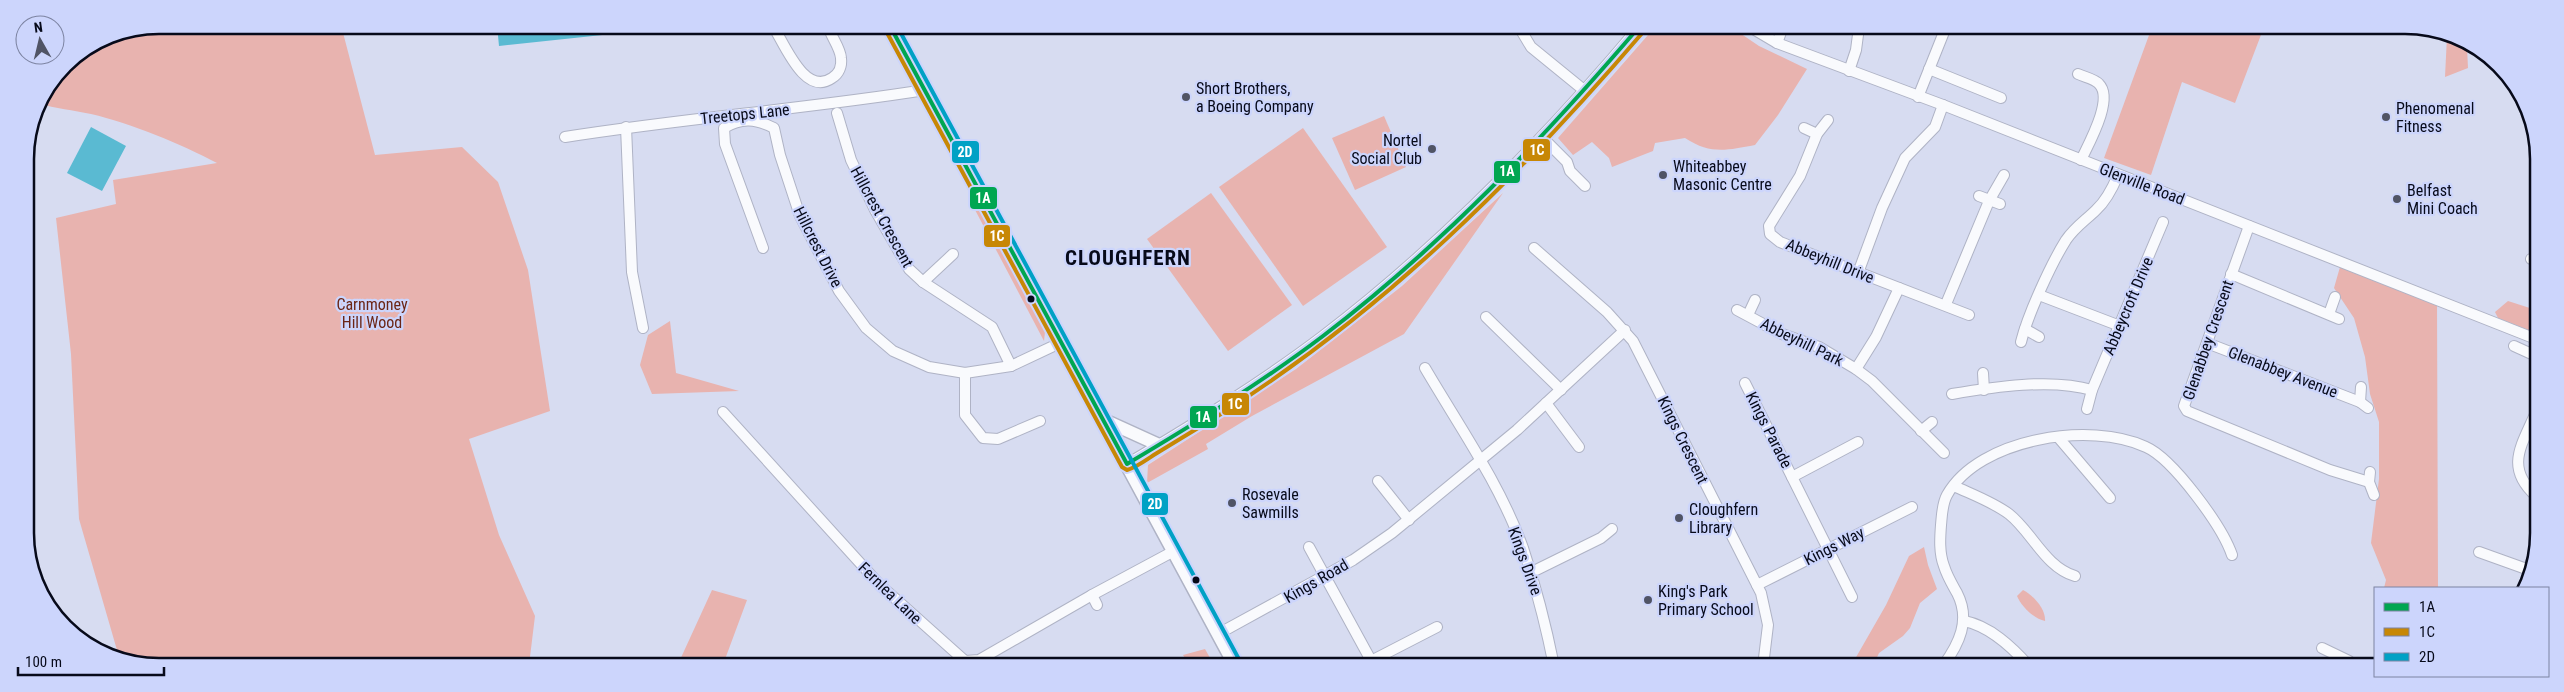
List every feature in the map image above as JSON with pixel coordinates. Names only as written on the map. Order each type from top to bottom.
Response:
[{"type":"main road","points":[[894,34],[1231,658]]},
{"type":"main road","points":[[1104,420],[1159,445]]},
{"type":"street","points":[[778,34],[804,76],[812,82],[820,83],[837,76],[841,67],[842,57],[832,34]]},
{"type":"street","points":[[1523,34],[1531,47],[1585,91]]},
{"type":"street","points":[[1127,464],[1243,393],[1323,337],[1382,289],[1463,217],[1585,91],[1633,34]]},
{"type":"street","name":"Glenville Road","points":[[1762,34],[1777,43],[1943,106],[2530,337]]},
{"type":"street","points":[[1777,43],[1780,34]]},
{"type":"street","points":[[1849,71],[1856,50],[1858,34]]},
{"type":"street","points":[[1918,97],[1943,34]]},
{"type":"street","points":[[1929,69],[2001,98]]},
{"type":"street","points":[[2078,74],[2098,83],[2105,92],[2105,103],[2081,160]]},
{"type":"street","name":"Treetops Lane","points":[[565,137],[626,127],[822,106],[925,90]]},
{"type":"street","points":[[1858,273],[1882,208],[1906,158],[1934,127],[1943,106]]},
{"type":"street","name":"Hillcrest Crescent","points":[[836,113],[852,160],[875,210],[909,269],[923,282],[992,326],[1011,366]]},
{"type":"street","name":"Hillcrest Drive","points":[[763,248],[725,144],[724,128],[736,121],[757,120],[774,128],[780,155],[800,216],[839,291],[866,328],[893,351],[929,367],[965,373],[1011,366],[1062,342]]},
{"type":"street","name":"Abbeyhill Drive","points":[[1828,120],[1817,134],[1800,176],[1769,226],[1770,234],[1780,242],[1858,273],[1946,304],[1969,315]]},
{"type":"street","points":[[626,127],[632,272],[643,328]]},
{"type":"street","points":[[1804,128],[1817,134]]},
{"type":"street","points":[[1542,136],[1567,162],[1570,171],[1585,186]]},
{"type":"street","points":[[1946,304],[1995,202],[2004,175]]},
{"type":"street","points":[[2021,342],[2024,329],[2039,295],[2066,240],[2080,223],[2098,210],[2118,175]]},
{"type":"street","points":[[1979,196],[1995,202]]},
{"type":"street","name":"Abbeycroft Drive","points":[[2087,409],[2092,390],[2163,222]]},
{"type":"street","name":"Glenabbey Crescent","points":[[2249,226],[2184,406],[2186,411],[2330,470],[2370,477],[2374,495]]},
{"type":"street","name":"Kings Crescent","points":[[1534,248],[1608,312],[1625,330],[1638,350],[1757,585],[1768,625],[1764,658]]},
{"type":"street","points":[[923,282],[953,254]]},
{"type":"street","points":[[2231,274],[2339,319]]},
{"type":"street","points":[[1856,369],[1876,337],[1899,288]]},
{"type":"street","points":[[2039,295],[2120,326]]},
{"type":"street","points":[[2329,314],[2335,297]]},
{"type":"street","name":"Abbeyhill Park","points":[[1748,315],[1754,300]]},
{"type":"street","name":"Abbeyhill Park","points":[[1738,310],[1782,334],[1819,348],[1856,369],[1886,394],[1944,453]]},
{"type":"street","points":[[1486,317],[1561,390]]},
{"type":"street","points":[[2024,329],[2039,337]]},
{"type":"street","name":"Kings Road","points":[[1218,634],[1353,560],[1409,520],[1561,390],[1625,330]]},
{"type":"street","name":"Glenabbey Avenue","points":[[2207,342],[2364,405],[2362,387]]},
{"type":"street","points":[[2514,346],[2530,353]]},
{"type":"street","points":[[1425,368],[1480,461]]},
{"type":"street","points":[[1983,372],[1984,390]]},
{"type":"street","points":[[965,373],[965,415],[973,428],[983,438],[998,439],[1040,421]]},
{"type":"street","name":"Kings Parade","points":[[1745,382],[1852,597]]},
{"type":"street","points":[[1952,394],[2063,384],[2092,390]]},
{"type":"street","points":[[1546,403],[1579,447]]},
{"type":"street","name":"Fernlea Lane","points":[[723,412],[880,585],[962,658]]},
{"type":"street","points":[[1921,431],[1932,422]]},
{"type":"street","points":[[2530,426],[2517,456],[2518,471],[2530,490]]},
{"type":"street","points":[[1948,658],[1961,635],[1964,621],[1963,609],[1943,564],[1940,538],[1942,511],[1946,497],[1965,472],[2024,442],[2096,434],[2122,437],[2153,451],[2168,462],[2179,476],[2227,540],[2232,555]]},
{"type":"street","points":[[2058,437],[2110,498]]},
{"type":"street","name":"Kings Parade","points":[[1792,477],[1858,442]]},
{"type":"street","name":"Kings Drive","points":[[1480,461],[1502,501],[1522,547],[1542,612],[1552,658]]},
{"type":"street","points":[[1378,481],[1409,520]]},
{"type":"street","points":[[1954,486],[2007,512],[2024,527],[2056,568],[2074,576]]},
{"type":"street","name":"Kings Way","points":[[1757,585],[1912,507]]},
{"type":"street","points":[[1530,573],[1601,538],[1612,529]]},
{"type":"street","points":[[1309,547],[1369,658]]},
{"type":"street","name":"Fernlea Lane","points":[[983,658],[1094,600],[1174,551]]},
{"type":"street","points":[[2479,552],[2525,568]]},
{"type":"street","points":[[1964,621],[1974,623],[2008,644],[2021,658]]},
{"type":"street","points":[[1383,658],[1437,627]]},
{"type":"street","points":[[2322,648],[2343,658]]},
{"type":"green space","name":"Carnmoney Hill Wood","points":[[150,34],[343,34],[375,155],[462,147],[498,182],[528,270],[550,411],[469,439],[499,535],[535,616],[530,658],[150,658],[117,651],[79,519],[71,354],[56,218],[116,204],[113,180],[217,163],[139,128],[91,114],[46,105],[50,96],[70,70],[96,50],[119,40]]},
{"type":"green space","points":[[1649,34],[1741,34],[1759,46],[1807,69],[1778,115],[1755,145],[1719,150],[1703,147],[1685,138],[1655,143],[1653,151],[1612,167],[1609,158],[1592,142],[1573,155],[1558,138]]},
{"type":"green space","points":[[2149,34],[2261,34],[2235,103],[2182,82],[2151,175],[2104,158]]},
{"type":"green space","points":[[2447,41],[2467,50],[2468,68],[2445,77]]},
{"type":"green space","points":[[1384,116],[1406,167],[1355,190],[1332,138]]},
{"type":"green space","points":[[1303,128],[1387,247],[1303,306],[1219,187]]},
{"type":"green space","points":[[1211,193],[1292,305],[1228,351],[1147,239]]},
{"type":"green space","points":[[1503,193],[1404,334],[1252,416],[1206,444],[1208,449],[1147,483],[1148,465],[1296,369],[1402,286]]},
{"type":"green space","points":[[977,204],[1045,332],[1044,341],[973,206]]},
{"type":"green space","points":[[2340,267],[2437,300],[2438,587],[2384,587],[2386,580],[2371,543],[2379,479],[2379,422],[2370,394],[2365,357],[2354,318],[2334,288]]},
{"type":"green space","points":[[2508,301],[2530,308],[2530,331],[2498,318],[2495,312]]},
{"type":"green space","points":[[670,321],[676,373],[739,391],[652,394],[640,365],[648,335]]},
{"type":"green space","points":[[1924,547],[1928,565],[1937,589],[1920,603],[1910,628],[1903,636],[1879,653],[1877,658],[1856,658],[1886,605],[1909,556]]},
{"type":"green space","points":[[712,590],[747,600],[725,658],[681,658]]},
{"type":"green space","points":[[2023,590],[2038,603],[2045,616],[2045,621],[2032,615],[2022,604],[2017,596]]},
{"type":"green space","points":[[1205,649],[1210,658],[1185,658],[1183,655]]},
{"type":"water","points":[[498,34],[612,34],[499,46]]},
{"type":"water","points":[[91,127],[126,146],[102,191],[67,173]]},
{"type":"transit line","name":"1C","points":[[888,34],[1122,467],[1127,470],[1139,465],[1221,414],[1281,374],[1394,286],[1447,239],[1498,189],[1548,138],[1641,34]]},
{"type":"transit line","name":"1A","points":[[894,34],[1127,464],[1276,370],[1323,336],[1409,266],[1528,150],[1633,34]]},
{"type":"transit line","name":"2D","points":[[901,34],[1238,658]]},
{"type":"place","name":"Short Brothers, a Boeing Company","points":[[1186,97]]},
{"type":"place","name":"Phenomenal Fitness","points":[[2386,117]]},
{"type":"place","name":"Nortel Social Club","points":[[1432,149]]},
{"type":"place","name":"Whiteabbey Masonic Centre","points":[[1663,175]]},
{"type":"place","name":"Belfast Mini Coach","points":[[2397,199]]},
{"type":"place","name":"Rosevale Sawmills","points":[[1232,503]]},
{"type":"place","name":"Cloughfern Library","points":[[1679,518]]},
{"type":"place","name":"King's Park Primary School","points":[[1648,600]]},
{"type":"district","name":"CLOUGHFERN","points":[[1128,258]]}]
